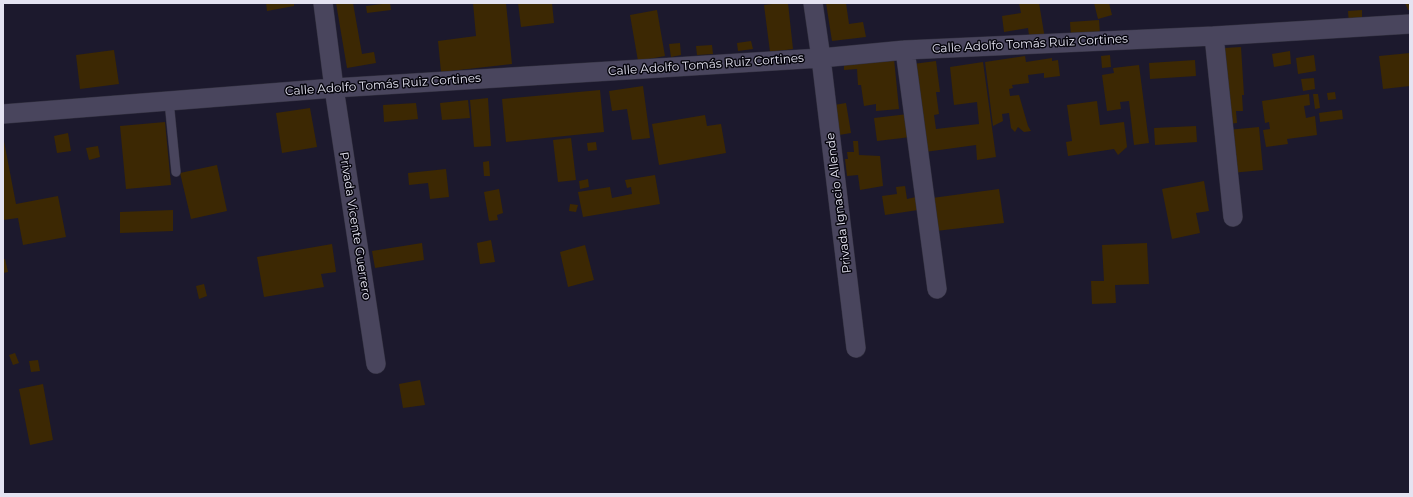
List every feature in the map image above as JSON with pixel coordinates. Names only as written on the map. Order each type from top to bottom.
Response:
[{"type":"street","name":"Privada Vicente Guerrero","points":[[323,3],[334,88],[376,364]]},
{"type":"street","name":"Privada Ignacio Allende","points":[[813,3],[856,348]]},
{"type":"street","name":"Calle Adolfo Tomás Ruiz Cortines","points":[[3,114],[334,88],[821,58],[905,50],[1214,36],[1410,24]]},
{"type":"street","points":[[1214,36],[1233,218]]},
{"type":"street","points":[[905,50],[937,289]]},
{"type":"lane","points":[[168,101],[176,172]]},
{"type":"building","points":[[266,3],[294,3],[294,6],[267,11]]},
{"type":"building","points":[[336,3],[353,3],[362,54],[374,52],[376,63],[347,68]]},
{"type":"building","points":[[390,3],[391,10],[367,13],[366,6]]},
{"type":"building","points":[[473,3],[506,3],[512,64],[441,72],[438,41],[476,36]]},
{"type":"building","points":[[518,3],[552,3],[554,23],[521,27]]},
{"type":"building","points":[[788,3],[793,49],[770,52],[764,5]]},
{"type":"building","points":[[826,3],[846,3],[849,24],[863,22],[866,37],[832,41]]},
{"type":"building","points":[[1019,3],[1039,3],[1045,39],[1030,42],[1028,28],[1004,32],[1002,16],[1021,13]]},
{"type":"building","points":[[1094,3],[1109,3],[1112,15],[1098,19]]},
{"type":"building","points":[[1405,3],[1410,3],[1410,10],[1408,10]]},
{"type":"building","points":[[657,10],[665,56],[638,61],[630,15]]},
{"type":"building","points":[[1362,10],[1362,24],[1349,25],[1348,11]]},
{"type":"building","points":[[1099,20],[1100,35],[1071,36],[1070,22]]},
{"type":"building","points":[[751,41],[753,49],[738,51],[737,43]]},
{"type":"building","points":[[680,43],[681,55],[671,57],[669,44]]},
{"type":"building","points":[[712,45],[713,54],[697,55],[696,46]]},
{"type":"building","points":[[1241,47],[1244,95],[1242,95],[1243,111],[1236,111],[1237,123],[1228,124],[1224,48]]},
{"type":"building","points":[[114,50],[119,84],[80,89],[76,55]]},
{"type":"building","points":[[1290,51],[1291,64],[1274,67],[1272,54]]},
{"type":"building","points":[[1410,53],[1410,86],[1383,89],[1379,56]]},
{"type":"building","points":[[1110,55],[1111,67],[1102,68],[1101,56]]},
{"type":"building","points":[[1314,55],[1316,71],[1298,74],[1296,58]]},
{"type":"building","points":[[1025,56],[1026,62],[1052,58],[1052,61],[1058,60],[1060,76],[1044,78],[1044,73],[1028,75],[1029,83],[1012,85],[1013,88],[1009,89],[1010,96],[1019,95],[1028,126],[1031,131],[1024,132],[1018,127],[1015,132],[1011,128],[1009,113],[1002,114],[1003,121],[993,126],[985,62]]},
{"type":"building","points":[[894,59],[899,109],[876,111],[876,104],[864,106],[861,85],[858,85],[857,69],[844,70],[844,64]]},
{"type":"building","points":[[1195,60],[1196,76],[1150,79],[1149,63]]},
{"type":"building","points":[[936,61],[940,92],[936,92],[939,114],[934,115],[936,129],[979,124],[977,102],[954,105],[950,67],[983,62],[996,157],[977,160],[976,145],[925,152],[913,64]]},
{"type":"building","points":[[1139,65],[1149,143],[1134,145],[1129,101],[1120,102],[1121,109],[1107,111],[1102,75],[1114,73],[1113,68]]},
{"type":"building","points":[[1314,78],[1315,89],[1303,91],[1301,79]]},
{"type":"building","points":[[643,86],[650,138],[632,140],[627,109],[612,111],[609,91]]},
{"type":"building","points":[[600,90],[604,132],[506,142],[502,99]]},
{"type":"building","points":[[1335,92],[1336,99],[1328,100],[1327,93]]},
{"type":"building","points":[[1309,94],[1310,105],[1304,106],[1306,118],[1315,116],[1317,135],[1287,139],[1288,144],[1266,147],[1263,130],[1270,129],[1269,122],[1265,123],[1262,101]]},
{"type":"building","points":[[1313,94],[1318,94],[1320,108],[1315,109]]},
{"type":"building","points":[[488,98],[491,146],[474,147],[470,100]]},
{"type":"building","points":[[468,100],[470,118],[442,120],[440,103]]},
{"type":"building","points":[[1097,101],[1100,125],[1124,122],[1127,147],[1118,155],[1114,149],[1068,156],[1066,142],[1072,141],[1067,105]]},
{"type":"building","points":[[416,103],[418,119],[384,122],[383,105]]},
{"type":"building","points":[[846,103],[851,133],[839,135],[834,105]]},
{"type":"building","points":[[310,108],[317,147],[282,153],[276,113]]},
{"type":"building","points":[[1342,110],[1343,119],[1320,122],[1319,113]]},
{"type":"building","points":[[908,114],[911,137],[877,141],[874,118]]},
{"type":"building","points":[[705,115],[707,126],[721,124],[726,153],[659,165],[652,124]]},
{"type":"building","points":[[165,122],[171,185],[126,189],[120,126]]},
{"type":"building","points":[[1196,126],[1197,142],[1155,145],[1154,128]]},
{"type":"building","points":[[1259,127],[1263,170],[1231,173],[1227,130]]},
{"type":"building","points":[[68,133],[71,151],[57,153],[54,136]]},
{"type":"building","points":[[3,136],[16,204],[58,196],[66,237],[23,245],[18,218],[3,220]]},
{"type":"building","points":[[571,138],[576,180],[558,182],[553,140]]},
{"type":"building","points":[[853,141],[858,141],[859,155],[880,156],[883,186],[860,190],[858,175],[847,176],[845,159],[848,159],[847,152],[854,152]]},
{"type":"building","points":[[596,142],[597,150],[588,151],[587,143]]},
{"type":"building","points":[[98,146],[100,157],[89,160],[86,148]]},
{"type":"building","points":[[489,161],[490,176],[484,176],[483,162]]},
{"type":"building","points":[[217,165],[227,211],[191,219],[180,173]]},
{"type":"building","points":[[446,169],[449,197],[430,199],[428,183],[409,185],[408,173]]},
{"type":"building","points":[[655,175],[660,204],[583,217],[578,192],[610,187],[612,198],[632,194],[631,187],[627,188],[625,180]]},
{"type":"building","points":[[588,179],[589,187],[580,189],[579,181]]},
{"type":"building","points":[[1204,181],[1209,211],[1196,213],[1200,233],[1172,239],[1162,189]]},
{"type":"building","points":[[905,186],[907,199],[916,197],[918,210],[885,215],[882,196],[897,194],[896,187]]},
{"type":"building","points":[[499,189],[503,213],[497,215],[498,220],[489,221],[484,192]]},
{"type":"building","points":[[999,189],[1004,223],[936,231],[932,198]]},
{"type":"building","points":[[570,204],[578,205],[576,212],[569,211]]},
{"type":"building","points":[[173,210],[173,231],[120,233],[120,212]]},
{"type":"building","points":[[491,240],[495,262],[480,264],[477,243]]},
{"type":"building","points":[[422,243],[424,260],[375,268],[372,251]]},
{"type":"building","points":[[1147,243],[1149,284],[1115,285],[1116,303],[1092,304],[1091,281],[1104,281],[1102,245]]},
{"type":"building","points":[[332,244],[336,272],[321,274],[324,287],[264,297],[257,257]]},
{"type":"building","points":[[585,245],[594,280],[568,287],[560,252]]},
{"type":"building","points":[[3,259],[5,259],[8,272],[3,273]]},
{"type":"building","points":[[204,284],[207,296],[199,299],[196,286]]},
{"type":"building","points":[[15,353],[19,363],[13,365],[9,355]]},
{"type":"building","points":[[38,360],[40,371],[31,372],[29,361]]},
{"type":"building","points":[[420,380],[425,405],[403,408],[399,384]]},
{"type":"building","points":[[43,384],[53,440],[30,445],[19,389]]}]
